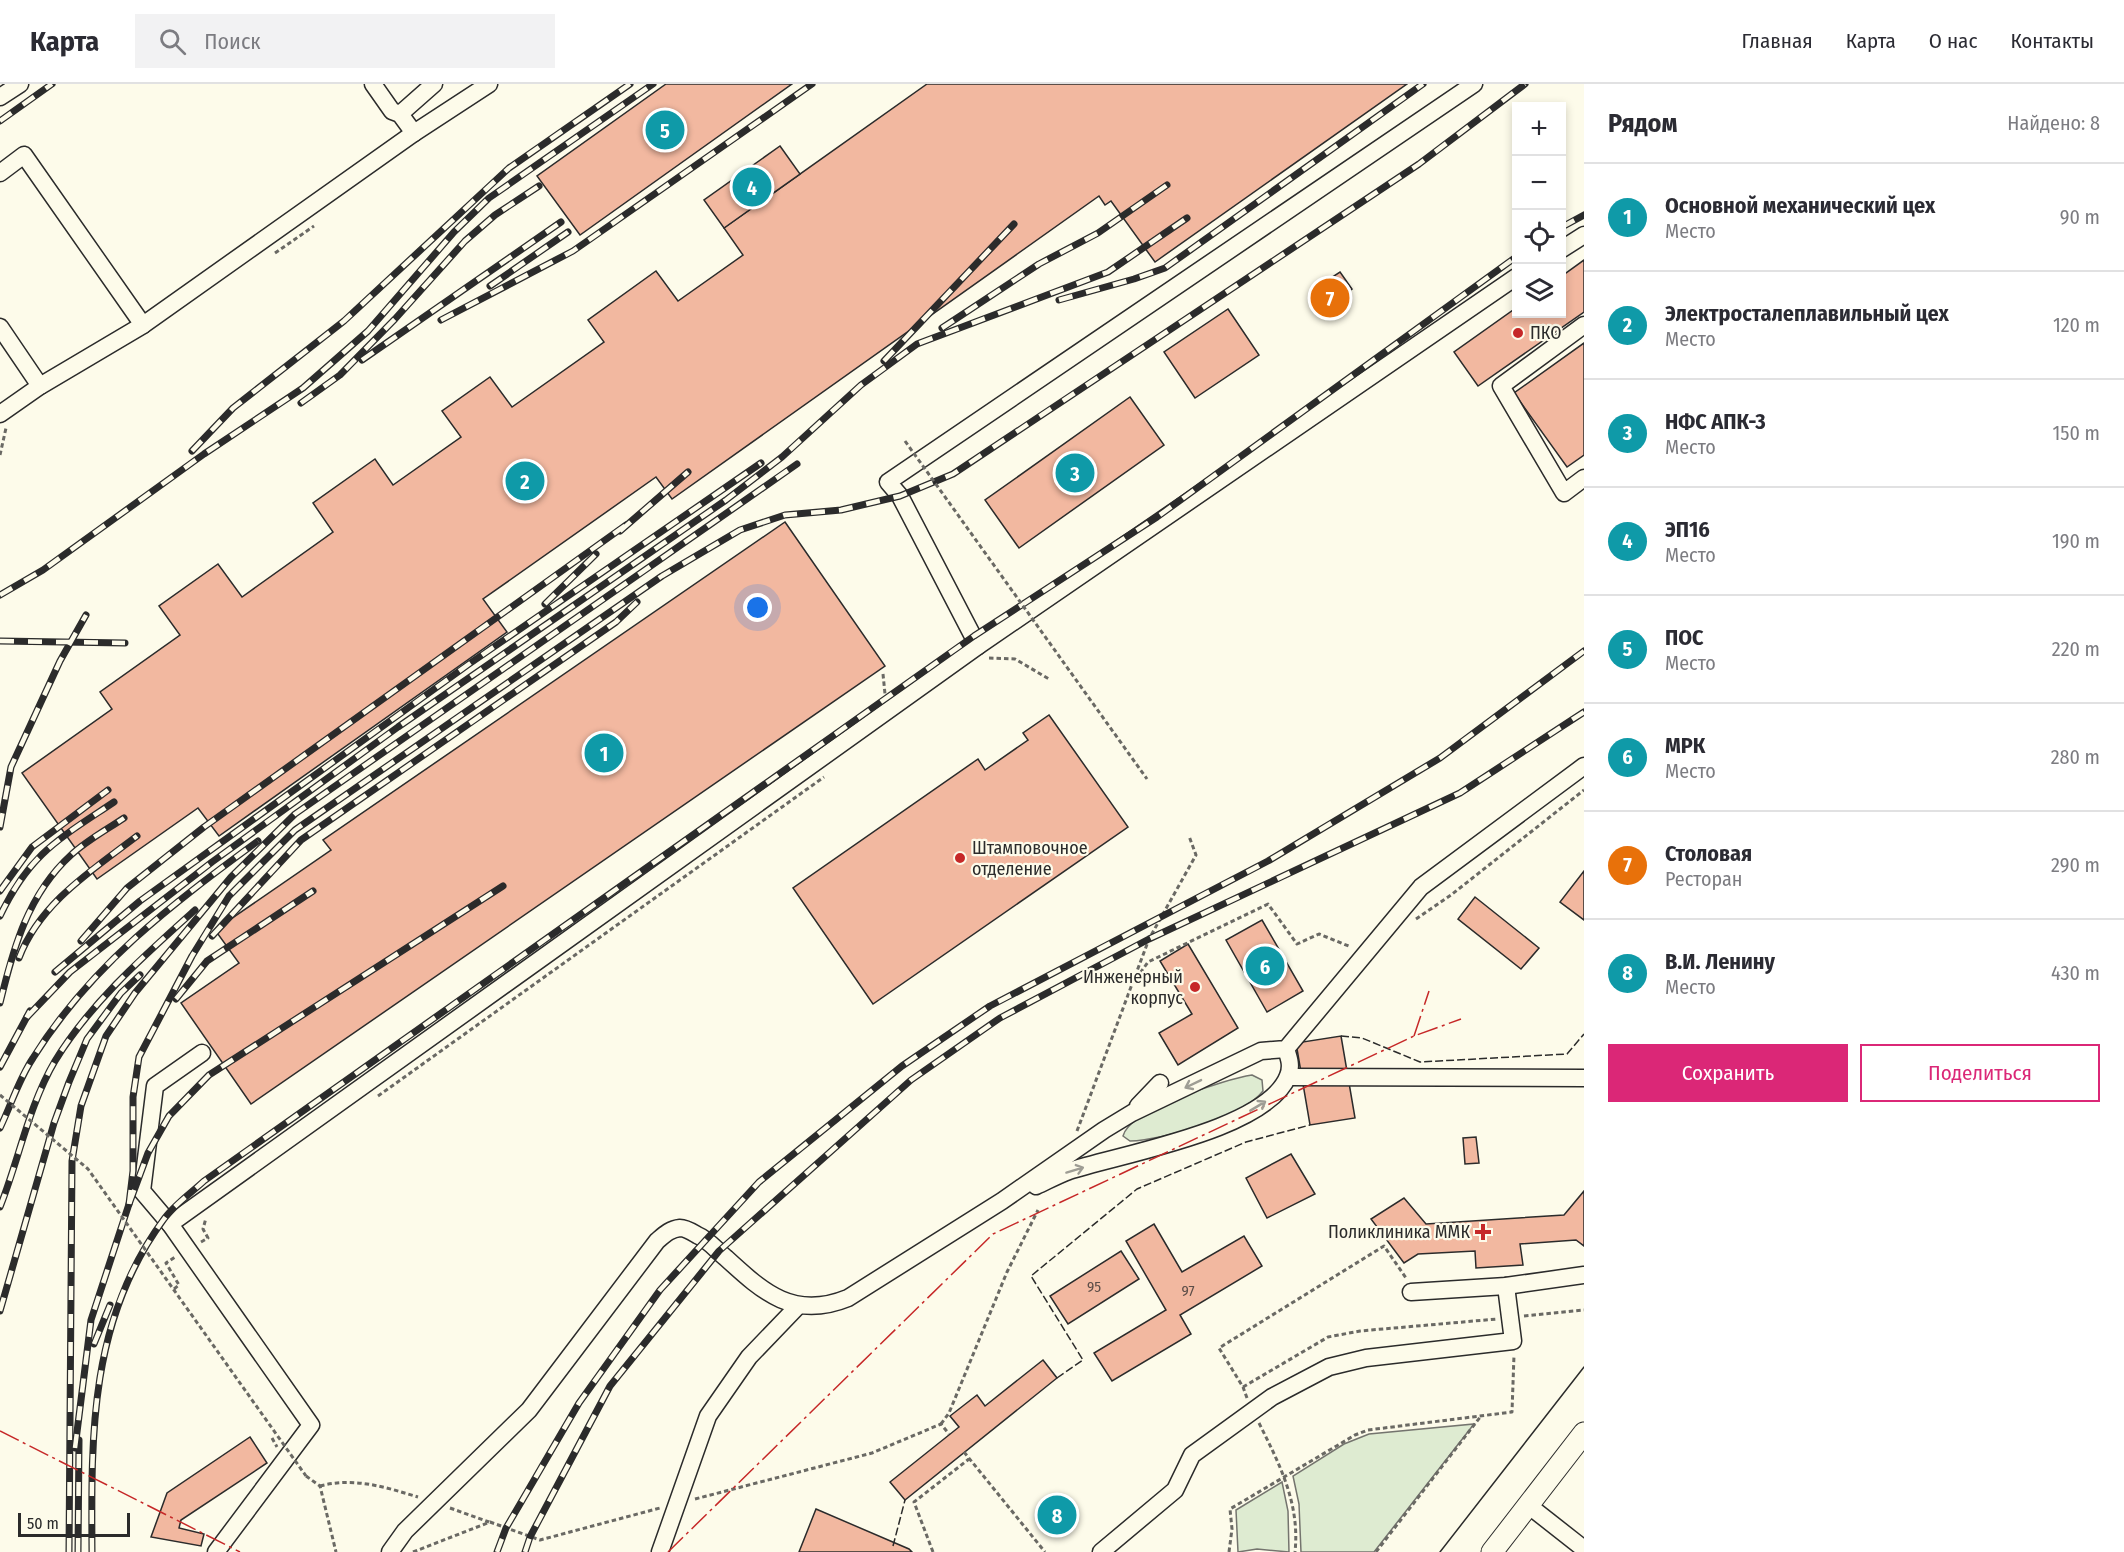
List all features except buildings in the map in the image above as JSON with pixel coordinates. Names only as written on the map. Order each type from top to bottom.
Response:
[{"type":"main road","points":[[1492,1552],[1584,1433]]},
{"type":"lane","points":[[0,97],[20,84]]},
{"type":"lane","points":[[373,84],[392,111],[400,114],[414,134]]},
{"type":"lane","points":[[400,114],[434,84]]},
{"type":"lane","points":[[3,419],[40,386],[143,325],[414,134],[489,84]]},
{"type":"lane","points":[[983,652],[900,496],[888,482],[1474,84]]},
{"type":"lane","points":[[0,173],[24,155],[143,325]]},
{"type":"lane","points":[[1566,246],[1584,235]]},
{"type":"lane","points":[[170,1224],[1512,280]]},
{"type":"lane","points":[[1584,325],[1501,386],[1564,493],[1584,478]]},
{"type":"lane","points":[[0,327],[40,386]]},
{"type":"lane","points":[[390,1552],[405,1531],[433,1502],[529,1410],[657,1241],[670,1230],[682,1228],[706,1239],[757,1287],[798,1306],[827,1306],[848,1298],[1002,1201],[1132,1113],[1261,1051],[1286,1049],[1421,887],[1584,766]]},
{"type":"lane","points":[[1002,1201],[1069,1171],[1162,1147],[1230,1123],[1268,1100],[1288,1077],[1290,1063],[1286,1049]]},
{"type":"lane","points":[[202,1053],[155,1086],[142,1191],[170,1224],[311,1425],[216,1552]]},
{"type":"lane","points":[[1288,1077],[1584,1078]]},
{"type":"lane","points":[[1132,1113],[1160,1083]]},
{"type":"lane","points":[[1104,1130],[1104,1140],[1116,1159]]},
{"type":"lane","points":[[1411,1292],[1506,1286],[1584,1275]]},
{"type":"lane","points":[[1101,1552],[1175,1490],[1192,1455],[1272,1397],[1329,1367],[1366,1358],[1513,1341],[1506,1286]]},
{"type":"lane","points":[[660,1552],[708,1416],[749,1357],[798,1306]]},
{"type":"lane","points":[[1528,1505],[1584,1549]]},
{"type":"path","points":[[0,455],[3,419]]},
{"type":"path","points":[[905,441],[1147,779]]},
{"type":"path","points":[[983,652],[1015,659],[1049,679]]},
{"type":"path","points":[[1414,920],[1451,895],[1584,790]]},
{"type":"path","points":[[1076,1132],[1136,979],[1149,939],[1196,855],[1189,836]]},
{"type":"path","points":[[1136,979],[1148,962],[1268,904],[1297,944],[1319,934],[1342,945],[1369,950]]},
{"type":"path","points":[[0,1095],[88,1169],[306,1476],[320,1486],[336,1552]]},
{"type":"path","points":[[320,1486],[333,1483],[371,1483],[433,1502],[540,1540],[872,1454],[941,1424],[949,1413],[1007,1272],[1038,1210]]},
{"type":"path","points":[[174,1289],[179,1285],[166,1263],[175,1257]]},
{"type":"path","points":[[1243,1387],[1328,1337],[1360,1331],[1584,1310]]},
{"type":"path","points":[[1229,1552],[1232,1529],[1230,1509],[1339,1442],[1368,1431],[1512,1412],[1516,1364],[1513,1341]]},
{"type":"path","points":[[1376,1552],[1481,1416]]},
{"type":"path","points":[[941,1424],[949,1434]]},
{"type":"path","points":[[964,1452],[1045,1552]]},
{"type":"path","points":[[933,1552],[914,1502],[969,1459]]},
{"type":"path","points":[[413,1552],[490,1522]]},
{"type":"green space","points":[[1252,1075],[1262,1080],[1263,1091],[1253,1101],[1238,1110],[1181,1132],[1130,1141],[1123,1136],[1129,1126],[1160,1106],[1222,1082]]},
{"type":"green space","points":[[1474,1424],[1374,1552],[1301,1552],[1299,1504],[1293,1476],[1344,1444],[1369,1434]]},
{"type":"green space","points":[[1282,1482],[1288,1511],[1289,1552],[1257,1549],[1238,1552],[1236,1510]]},
{"type":"tram line","points":[[1440,1552],[1584,1367]]},
{"type":"railway","points":[[0,121],[52,84]]},
{"type":"railway","points":[[192,451],[233,408],[344,321],[509,168],[630,84]]},
{"type":"railway","points":[[0,595],[43,570],[204,454],[303,388],[368,331],[454,232],[489,198],[653,84]]},
{"type":"railway","points":[[441,320],[573,251],[812,84]]},
{"type":"railway","points":[[1059,300],[1165,268],[1423,84]]},
{"type":"railway","points":[[129,1204],[133,1171],[133,1097],[139,1057],[192,956],[229,896],[295,830],[662,576],[740,530],[785,515],[841,510],[900,496],[953,474],[1419,164],[1525,84]]},
{"type":"railway","points":[[942,328],[1039,264],[1098,233],[1167,185]]},
{"type":"railway","points":[[301,403],[340,375],[395,319],[465,241],[495,215],[539,186]]},
{"type":"railway","points":[[1566,225],[1584,215]]},
{"type":"railway","points":[[27,1017],[70,972],[212,862],[398,727],[726,500],[782,457],[861,385],[917,344],[1108,272],[1187,218]]},
{"type":"railway","points":[[362,360],[561,222]]},
{"type":"railway","points":[[884,361],[1014,224]]},
{"type":"railway","points":[[490,286],[568,232]]},
{"type":"railway","points":[[92,1552],[92,1464],[95,1421],[108,1337],[121,1296],[140,1257],[164,1219],[178,1204],[204,1181],[974,636],[1157,517],[1512,260]]},
{"type":"railway","points":[[55,972],[140,901],[469,664],[761,463]]},
{"type":"railway","points":[[69,1552],[72,1161],[81,1106],[106,1036],[135,993],[231,877],[295,814],[797,464]]},
{"type":"railway","points":[[620,531],[688,472]]},
{"type":"railway","points":[[81,941],[127,888],[204,827],[626,525]]},
{"type":"railway","points":[[545,604],[596,554]]},
{"type":"railway","points":[[212,936],[301,840],[616,622],[637,602]]},
{"type":"railway","points":[[0,827],[11,767],[60,661],[86,615]]},
{"type":"railway","points":[[0,641],[125,643]]},
{"type":"railway","points":[[497,1552],[506,1528],[579,1403],[660,1290],[759,1182],[902,1066],[990,1006],[1268,861],[1440,758],[1584,651]]},
{"type":"railway","points":[[525,1552],[530,1537],[610,1386],[719,1251],[911,1080],[1000,1018],[1149,939],[1460,793],[1584,712]]},
{"type":"railway","points":[[0,891],[32,847],[108,790]]},
{"type":"railway","points":[[0,916],[11,895],[35,862],[62,838],[114,802]]},
{"type":"railway","points":[[0,1003],[24,923],[44,887],[71,855],[124,818]]},
{"type":"railway","points":[[19,958],[28,938],[53,904],[85,875],[137,836]]},
{"type":"railway","points":[[0,1128],[28,1066],[56,1025],[107,965],[164,913],[258,841]]},
{"type":"railway","points":[[75,1448],[91,1320],[148,1153],[169,1116],[209,1075],[503,886]]},
{"type":"railway","points":[[176,999],[207,961],[313,891]]},
{"type":"railway","points":[[0,1207],[38,1096],[69,1039],[120,980],[195,910]]},
{"type":"railway","points":[[0,1311],[54,1123],[69,1082],[87,1039],[121,993],[140,975]]},
{"type":"railway","points":[[0,1067],[30,1011]]},
{"type":"railway","points":[[94,1344],[110,1305]]},
{"type":"railway","points":[[78,1552],[79,1440]]},
{"type":"fence","points":[[1341,1036],[1362,1038],[1420,1062],[1567,1054],[1584,1034]]},
{"type":"fence","points":[[1057,1378],[1083,1360],[1031,1276],[1137,1189],[1246,1142],[1310,1125]]},
{"type":"fence","points":[[893,1546],[905,1500]]},
{"type":"power","points":[[1414,1036],[1429,991]]},
{"type":"power","points":[[668,1552],[993,1234],[1414,1036],[1461,1019]]},
{"type":"power","points":[[0,1431],[240,1552]]},
{"type":"place","name":"ПОС","points":[[665,130]]},
{"type":"place","name":"ЭП16","points":[[752,187]]},
{"type":"place","name":"Столовая","points":[[1330,298]]},
{"type":"place","name":"ПКО","points":[[1518,333]]},
{"type":"place","name":"НФС АПК-3","points":[[1075,473]]},
{"type":"place","name":"Электросталеплавильный цех","points":[[525,481]]},
{"type":"place","name":"Основной механический цех","points":[[604,753]]},
{"type":"place","name":"Штамповочное отделение","points":[[960,858]]},
{"type":"place","name":"МРК","points":[[1265,966]]},
{"type":"place","name":"Инженерный корпус","points":[[1195,987]]},
{"type":"place","name":"Поликлиника ММК","points":[[1483,1232]]},
{"type":"place","name":"В.И. Ленину","points":[[1057,1515]]}]
